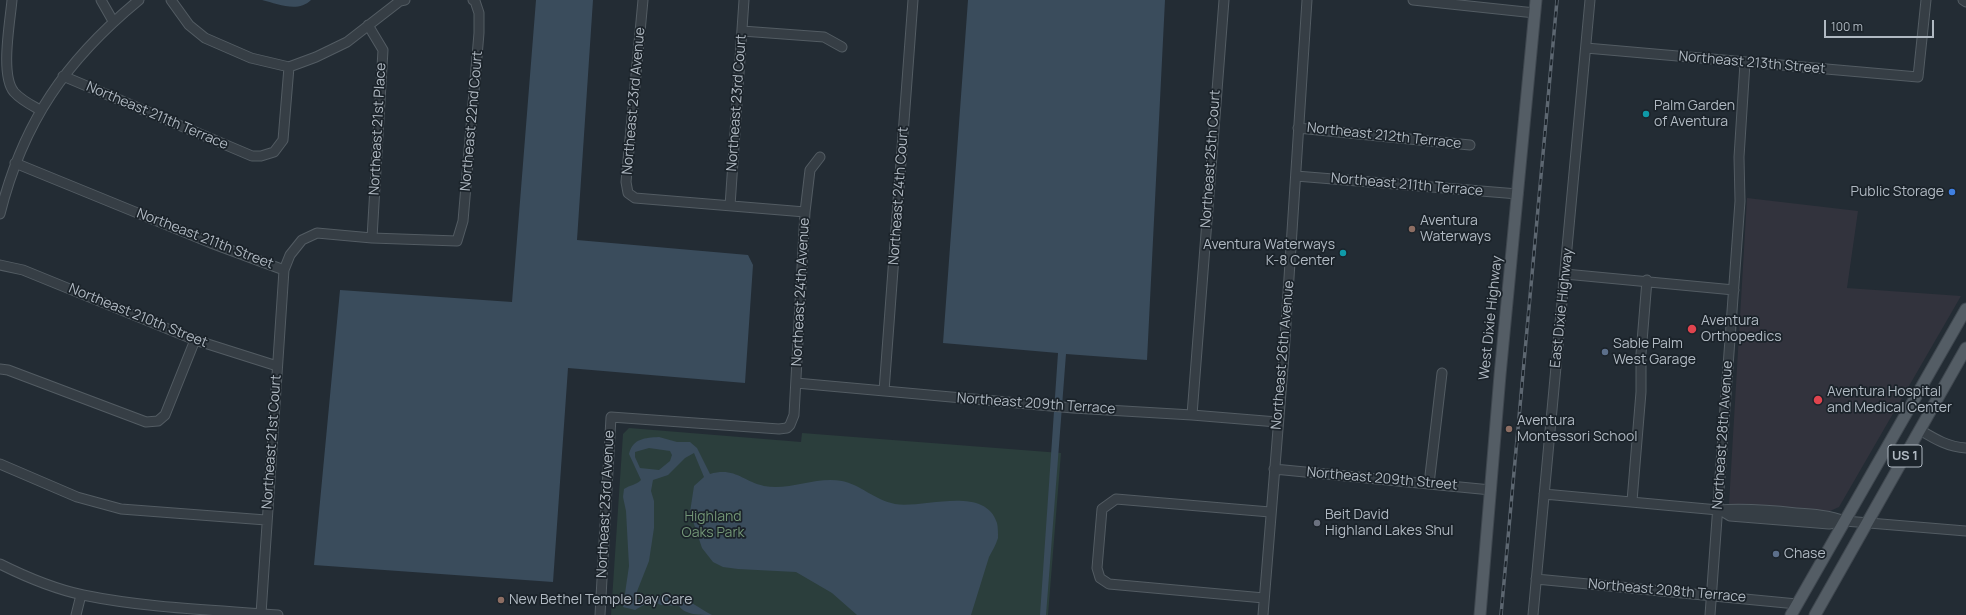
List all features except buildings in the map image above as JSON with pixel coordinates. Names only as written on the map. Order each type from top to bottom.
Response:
[{"type":"main road","name":"West Dixie Highway","points":[[1480,615],[1536,0]]},
{"type":"main road","name":"US 1","points":[[1791,615],[1966,309]]},
{"type":"main road","name":"US 1","points":[[1815,615],[1966,348]]},
{"type":"street","points":[[12,0],[6,67],[7,79],[14,93],[40,110]]},
{"type":"street","points":[[101,0],[113,22]]},
{"type":"street","points":[[0,214],[15,163],[40,110],[63,76],[113,22],[139,0]]},
{"type":"street","points":[[171,0],[189,25],[205,38],[251,58],[288,67],[316,57],[347,42],[400,1],[405,0]]},
{"type":"street","name":"Northeast 22nd Court","points":[[457,241],[463,221],[479,33],[479,13],[474,0]]},
{"type":"street","name":"Northeast 23rd Avenue","points":[[643,0],[626,182],[628,193],[635,198],[730,206]]},
{"type":"street","name":"Northeast 23rd Court","points":[[730,206],[744,0]]},
{"type":"street","name":"Northeast 24th Court","points":[[884,391],[913,0]]},
{"type":"street","name":"Northeast 25th Court","points":[[1192,415],[1224,0]]},
{"type":"street","name":"Northeast 26th Avenue","points":[[1263,615],[1277,422],[1284,355],[1307,0]]},
{"type":"street","points":[[1413,0],[1535,13]]},
{"type":"street","name":"East Dixie Highway","points":[[1533,615],[1566,274],[1590,0]]},
{"type":"street","name":"Northeast 213th Street","points":[[1586,48],[1918,77],[1926,0]]},
{"type":"street","name":"Northeast 21st Place","points":[[368,25],[383,50],[372,238]]},
{"type":"street","points":[[742,30],[824,37],[842,47]]},
{"type":"street","name":"Northeast 28th Avenue","points":[[1710,615],[1740,201],[1739,157],[1746,63]]},
{"type":"street","name":"Northeast 211th Terrace","points":[[63,76],[252,156],[261,156],[274,152],[283,140],[288,67]]},
{"type":"street","name":"Northeast 212th Terrace","points":[[1298,128],[1470,145]]},
{"type":"street","name":"Northeast 24th Avenue","points":[[612,417],[768,429],[787,428],[792,422],[794,415],[796,383],[805,212],[810,170],[820,157]]},
{"type":"street","name":"Northeast 211th Street","points":[[15,163],[211,243],[284,270],[290,255],[302,240],[317,233],[372,238],[457,241]]},
{"type":"street","name":"Northeast 211th Terrace","points":[[1296,176],[1518,194]]},
{"type":"street","points":[[730,206],[805,212]]},
{"type":"street","name":"Northeast 210th Street","points":[[0,265],[22,270],[195,340],[277,366]]},
{"type":"street","name":"Northeast 21st Court","points":[[261,614],[266,520],[277,366],[281,331],[284,270]]},
{"type":"street","points":[[1566,274],[1647,280],[1734,290]]},
{"type":"street","points":[[1632,502],[1641,392],[1641,357],[1647,280]]},
{"type":"street","points":[[0,369],[8,370],[146,422],[158,422],[165,415],[195,340]]},
{"type":"street","points":[[1429,484],[1442,373]]},
{"type":"street","name":"Northeast 209th Terrace","points":[[796,383],[1063,407],[1277,422]]},
{"type":"street","name":"Northeast 23rd Avenue","points":[[600,615],[612,417]]},
{"type":"street","points":[[1920,430],[1943,443],[1954,447],[1966,448]]},
{"type":"street","points":[[0,464],[77,498],[121,509],[266,520]]},
{"type":"street","name":"Northeast 209th Street","points":[[1274,469],[1491,490]]},
{"type":"street","points":[[1544,494],[1718,510],[1730,516],[1829,524],[1844,521],[1867,522],[1966,531]]},
{"type":"street","points":[[1264,598],[1109,584],[1100,578],[1097,568],[1102,509],[1116,499],[1270,512]]},
{"type":"street","points":[[0,564],[20,574],[82,594],[155,605],[278,615]]},
{"type":"street","name":"Northeast 208th Terrace","points":[[1536,579],[1797,604]]},
{"type":"street","points":[[76,615],[82,594]]},
{"type":"shaded area","name":"Aventura Hospital and Medical Center","points":[[1747,198],[1858,211],[1847,288],[1961,296],[1839,507],[1830,511],[1729,504]]},
{"type":"green space","name":"Highland Oaks Park","points":[[629,428],[801,442],[802,433],[1061,453],[1048,615],[611,615],[623,434]]},
{"type":"water","points":[[262,0],[311,0],[306,4],[294,7]]},
{"type":"water","points":[[536,0],[593,0],[577,240],[748,255],[753,265],[745,383],[568,368],[553,582],[314,565],[340,290],[512,302]]},
{"type":"water","points":[[968,0],[1165,0],[1147,360],[1066,354],[1046,615],[1040,615],[1058,353],[943,343]]},
{"type":"water","points":[[659,437],[677,442],[690,442],[697,448],[710,474],[719,472],[732,473],[764,486],[784,487],[822,480],[832,480],[855,485],[881,499],[895,504],[907,505],[967,501],[980,504],[990,511],[997,523],[998,538],[989,557],[971,615],[857,615],[832,593],[796,572],[738,569],[723,567],[713,562],[702,548],[690,512],[694,486],[704,477],[694,453],[685,458],[668,475],[653,480],[651,491],[654,501],[654,528],[649,561],[634,599],[644,599],[665,595],[675,596],[689,601],[712,615],[693,614],[685,611],[679,606],[661,605],[654,602],[647,603],[635,610],[623,607],[629,566],[626,511],[623,497],[624,489],[641,480],[629,454],[633,445],[640,440]],"holes":[[[649,448],[670,451],[672,455],[670,461],[659,470],[640,468],[635,457],[635,452]]]},
{"type":"railway","points":[[1501,615],[1557,0]]},
{"type":"place","name":"Palm Garden of Aventura","points":[[1646,114]]},
{"type":"place","name":"Public Storage","points":[[1952,192]]},
{"type":"place","name":"Aventura Waterways","points":[[1412,229]]},
{"type":"place","name":"Aventura Waterways K-8 Center","points":[[1343,253]]},
{"type":"place","name":"Aventura Orthopedics","points":[[1692,329]]},
{"type":"place","name":"Sable Palm West Garage","points":[[1605,352]]},
{"type":"place","name":"Aventura Hospital and Medical Center","points":[[1818,400]]},
{"type":"place","name":"Aventura Montessori School","points":[[1509,429]]},
{"type":"place","name":"Beit David Highland Lakes Shul","points":[[1317,523]]},
{"type":"place","name":"Chase","points":[[1776,554]]},
{"type":"place","name":"New Bethel Temple Day Care","points":[[501,600]]}]
